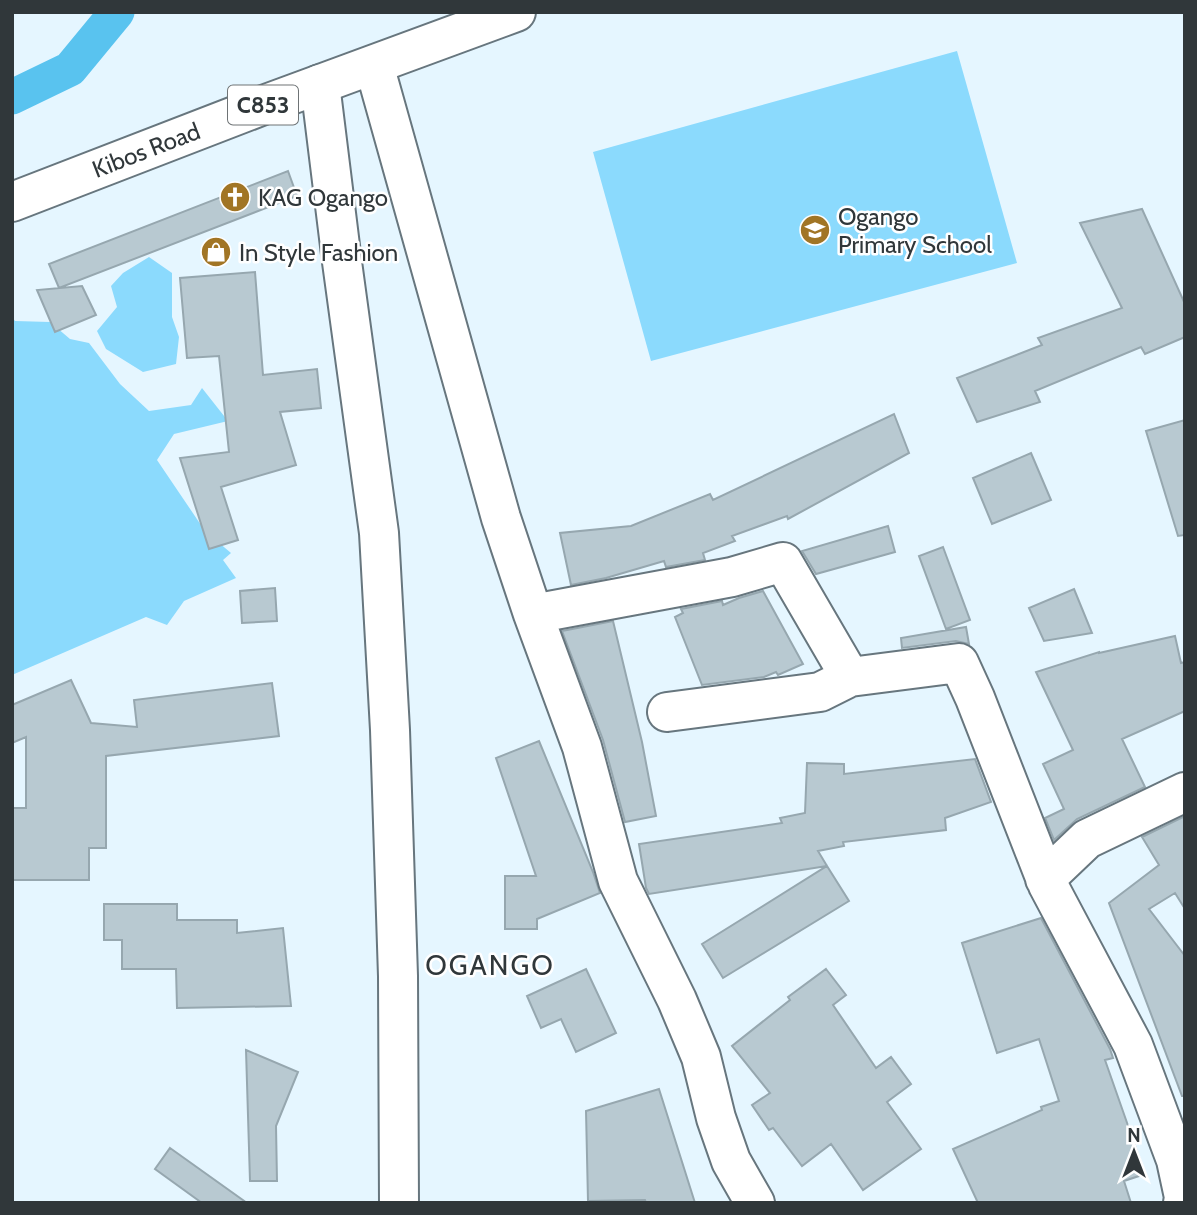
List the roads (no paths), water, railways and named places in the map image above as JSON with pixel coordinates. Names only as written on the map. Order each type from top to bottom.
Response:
[{"type":"street","name":"Kibos Road","points":[[12,202],[516,12]]},
{"type":"street","points":[[374,65],[501,518],[582,747],[618,881],[677,1000],[701,1056],[716,1118],[731,1161],[755,1203]]},
{"type":"street","points":[[320,84],[379,533],[390,730],[398,975],[399,1203]]},
{"type":"street","points":[[533,614],[732,577],[783,562],[850,677]]},
{"type":"street","points":[[667,712],[820,692],[850,677],[959,663],[1045,879],[1133,1045],[1176,1160],[1183,1203]]},
{"type":"street","points":[[1045,879],[1087,839],[1185,792]]},
{"type":"waterway","points":[[12,97],[70,69],[117,12]]},
{"type":"place","name":"KAG Ogango","points":[[235,197]]},
{"type":"place","name":"Ogango Primary School","points":[[815,230]]},
{"type":"place","name":"In Style Fashion","points":[[216,252]]},
{"type":"district","name":"OGANGO","points":[[490,965]]}]
